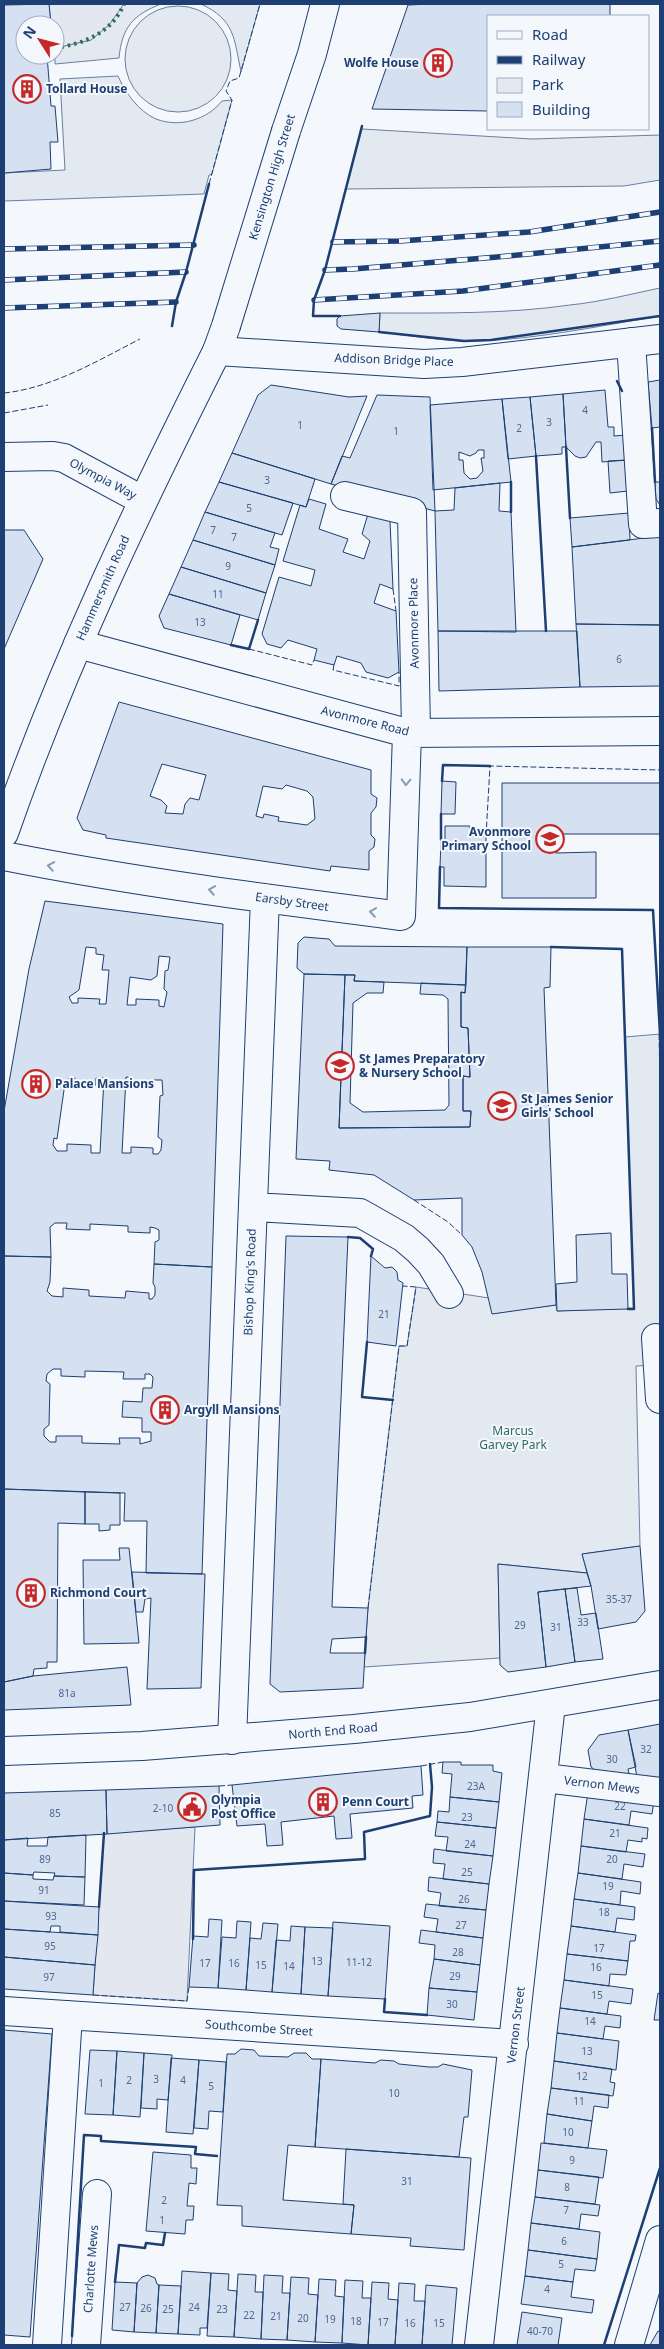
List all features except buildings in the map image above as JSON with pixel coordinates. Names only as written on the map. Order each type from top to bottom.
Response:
[{"type":"street","name":"Kensington High Street","points":[[217,351],[312,54],[325,4]]},
{"type":"street","name":"Addison Bridge Place","points":[[217,351],[424,364],[462,362],[660,339]]},
{"type":"street","points":[[631,342],[643,524],[660,522]]},
{"type":"street","name":"Hammersmith Road","points":[[4,833],[30,762],[78,644],[142,500],[217,351]]},
{"type":"street","name":"Olympia Way","points":[[4,457],[54,456],[64,458],[142,500]]},
{"type":"street","name":"Avonmore Place","points":[[345,496],[412,512],[412,733]]},
{"type":"street","name":"Avonmore Road","points":[[78,644],[412,733],[660,732]]},
{"type":"street","name":"Earsby Street","points":[[4,856],[48,865],[265,898],[400,916],[412,733]]},
{"type":"street","name":"Bishop King's Road","points":[[232,1740],[265,898]]},
{"type":"street","points":[[253,1207],[360,1213],[404,1238],[418,1250],[431,1264],[449,1294]]},
{"type":"street","points":[[656,1338],[660,1399]]},
{"type":"street","name":"North End Road","points":[[4,1751],[232,1740],[470,1717],[660,1685]]},
{"type":"street","name":"Vernon Street","points":[[479,2345],[545,1778],[551,1704]]},
{"type":"street","name":"Vernon Mews","points":[[545,1778],[660,1792]]},
{"type":"street","name":"Southcombe Street","points":[[4,2011],[514,2044]]},
{"type":"street","points":[[46,2345],[68,2015]]},
{"type":"street","name":"Charlotte Mews","points":[[86,2345],[97,2194]]},
{"type":"street","points":[[629,2345],[660,2240]]},
{"type":"green space","points":[[124,4],[161,4],[136,18],[126,30],[119,58],[65,63],[65,46],[91,40]]},
{"type":"green space","points":[[201,4],[260,4],[241,72],[234,40],[227,24],[212,10]]},
{"type":"green space","points":[[178,6],[198,10],[215,22],[227,39],[231,59],[227,79],[215,96],[198,108],[178,112],[158,108],[141,96],[129,79],[125,59],[129,39],[141,22],[158,10]]},
{"type":"green space","points":[[118,76],[128,95],[143,111],[149,116],[165,122],[174,123],[192,120],[209,113],[222,101],[232,100],[212,174],[209,175],[204,194],[4,201],[4,173],[65,170],[60,79]]},
{"type":"green space","points":[[362,129],[532,139],[660,135],[660,180],[624,186],[346,189]]},
{"type":"green space","points":[[660,288],[660,316],[562,333],[487,341],[463,341],[379,332],[380,313],[475,312],[546,308],[593,302]]},
{"type":"green space","name":"Marcus Garvey Park","points":[[660,1034],[660,1365],[636,1366],[640,1546],[582,1554],[587,1573],[498,1564],[500,1658],[364,1667],[368,1608],[399,1346],[407,1346],[416,1287],[489,1298],[493,1313],[556,1305],[557,1311],[634,1308],[625,1037]]},
{"type":"shaded area","points":[[49,4],[124,4],[109,25],[91,40],[65,46],[65,15],[50,15]]},
{"type":"shaded area","points":[[195,1827],[187,2001],[93,1995],[104,1833]]},
{"type":"railway","points":[[333,242],[400,241],[529,232],[660,212]]},
{"type":"railway","points":[[325,270],[497,257],[660,241]]},
{"type":"railway","points":[[4,249],[194,245]]},
{"type":"railway","points":[[314,300],[463,291],[660,265]]},
{"type":"railway","points":[[4,280],[186,272]]},
{"type":"railway","points":[[4,308],[176,302]]},
{"type":"hedge","points":[[65,46],[86,40],[104,30],[119,14],[124,4]]},
{"type":"fence","points":[[209,184],[232,100],[226,91],[230,81],[239,78],[260,4]]},
{"type":"fence","points":[[4,393],[39,386],[57,380],[140,339]]},
{"type":"fence","points":[[4,413],[48,405]]},
{"type":"fence","points":[[393,589],[396,611]]},
{"type":"fence","points":[[249,649],[312,665],[314,660]]},
{"type":"fence","points":[[334,665],[333,670],[399,686],[399,672]]},
{"type":"fence","points":[[486,836],[490,766],[660,770]]},
{"type":"fence","points":[[659,1034],[660,1087]]},
{"type":"fence","points":[[414,1200],[448,1222],[462,1235]]},
{"type":"fence","points":[[368,1608],[399,1346],[407,1346],[416,1287],[403,1286]]},
{"type":"fence","points":[[421,1766],[443,1762]]},
{"type":"fence","points":[[219,1786],[232,1785]]},
{"type":"fence","points":[[93,1995],[187,2001],[189,1987]]},
{"type":"wall","points":[[340,316],[313,316],[314,300],[325,270],[362,126]]},
{"type":"wall","points":[[172,326],[176,302],[186,272],[209,184]]},
{"type":"wall","points":[[379,332],[464,341],[491,340],[660,316]]},
{"type":"wall","points":[[617,381],[622,391]]},
{"type":"wall","points":[[652,428],[655,482]]},
{"type":"wall","points":[[566,447],[570,518]]},
{"type":"wall","points":[[536,456],[546,631]]},
{"type":"wall","points":[[511,482],[511,512]]},
{"type":"wall","points":[[231,645],[249,649],[258,620]]},
{"type":"wall","points":[[442,781],[443,765],[490,766]]},
{"type":"wall","points":[[441,814],[441,840]]},
{"type":"wall","points":[[440,867],[439,908],[653,910],[660,1034]]},
{"type":"wall","points":[[551,947],[622,949],[634,1309],[628,1309]]},
{"type":"wall","points":[[348,1237],[360,1238],[373,1249],[371,1256]]},
{"type":"wall","points":[[367,1342],[362,1397],[393,1400]]},
{"type":"wall","points":[[365,1653],[366,1637]]},
{"type":"wall","points":[[193,1939],[194,1870],[365,1859],[364,1832],[430,1816],[432,1787],[430,1764]]},
{"type":"wall","points":[[99,1907],[104,1833]]},
{"type":"wall","points":[[385,1999],[384,2012],[427,2015]]},
{"type":"wall","points":[[72,2336],[84,2135],[101,2136],[101,2141],[196,2147],[195,2154],[217,2156]]},
{"type":"wall","points":[[604,2345],[660,2168]]},
{"type":"wall","points":[[115,2282],[119,2245],[145,2248],[146,2243],[163,2245],[165,2233]]},
{"type":"place","name":"Wolfe House","points":[[438,63]]},
{"type":"place","name":"Tollard House","points":[[27,89]]},
{"type":"place","name":"Avonmore Primary School","points":[[550,839]]},
{"type":"place","name":"St James Preparatory & Nursery School","points":[[340,1066]]},
{"type":"place","name":"Palace Mansions","points":[[36,1084]]},
{"type":"place","name":"St James Senior Girls' School","points":[[502,1106]]},
{"type":"place","name":"Argyll Mansions","points":[[165,1410]]},
{"type":"place","name":"Richmond Court","points":[[31,1593]]},
{"type":"place","name":"Penn Court","points":[[323,1802]]},
{"type":"place","name":"Olympia Post Office","points":[[192,1807]]}]
